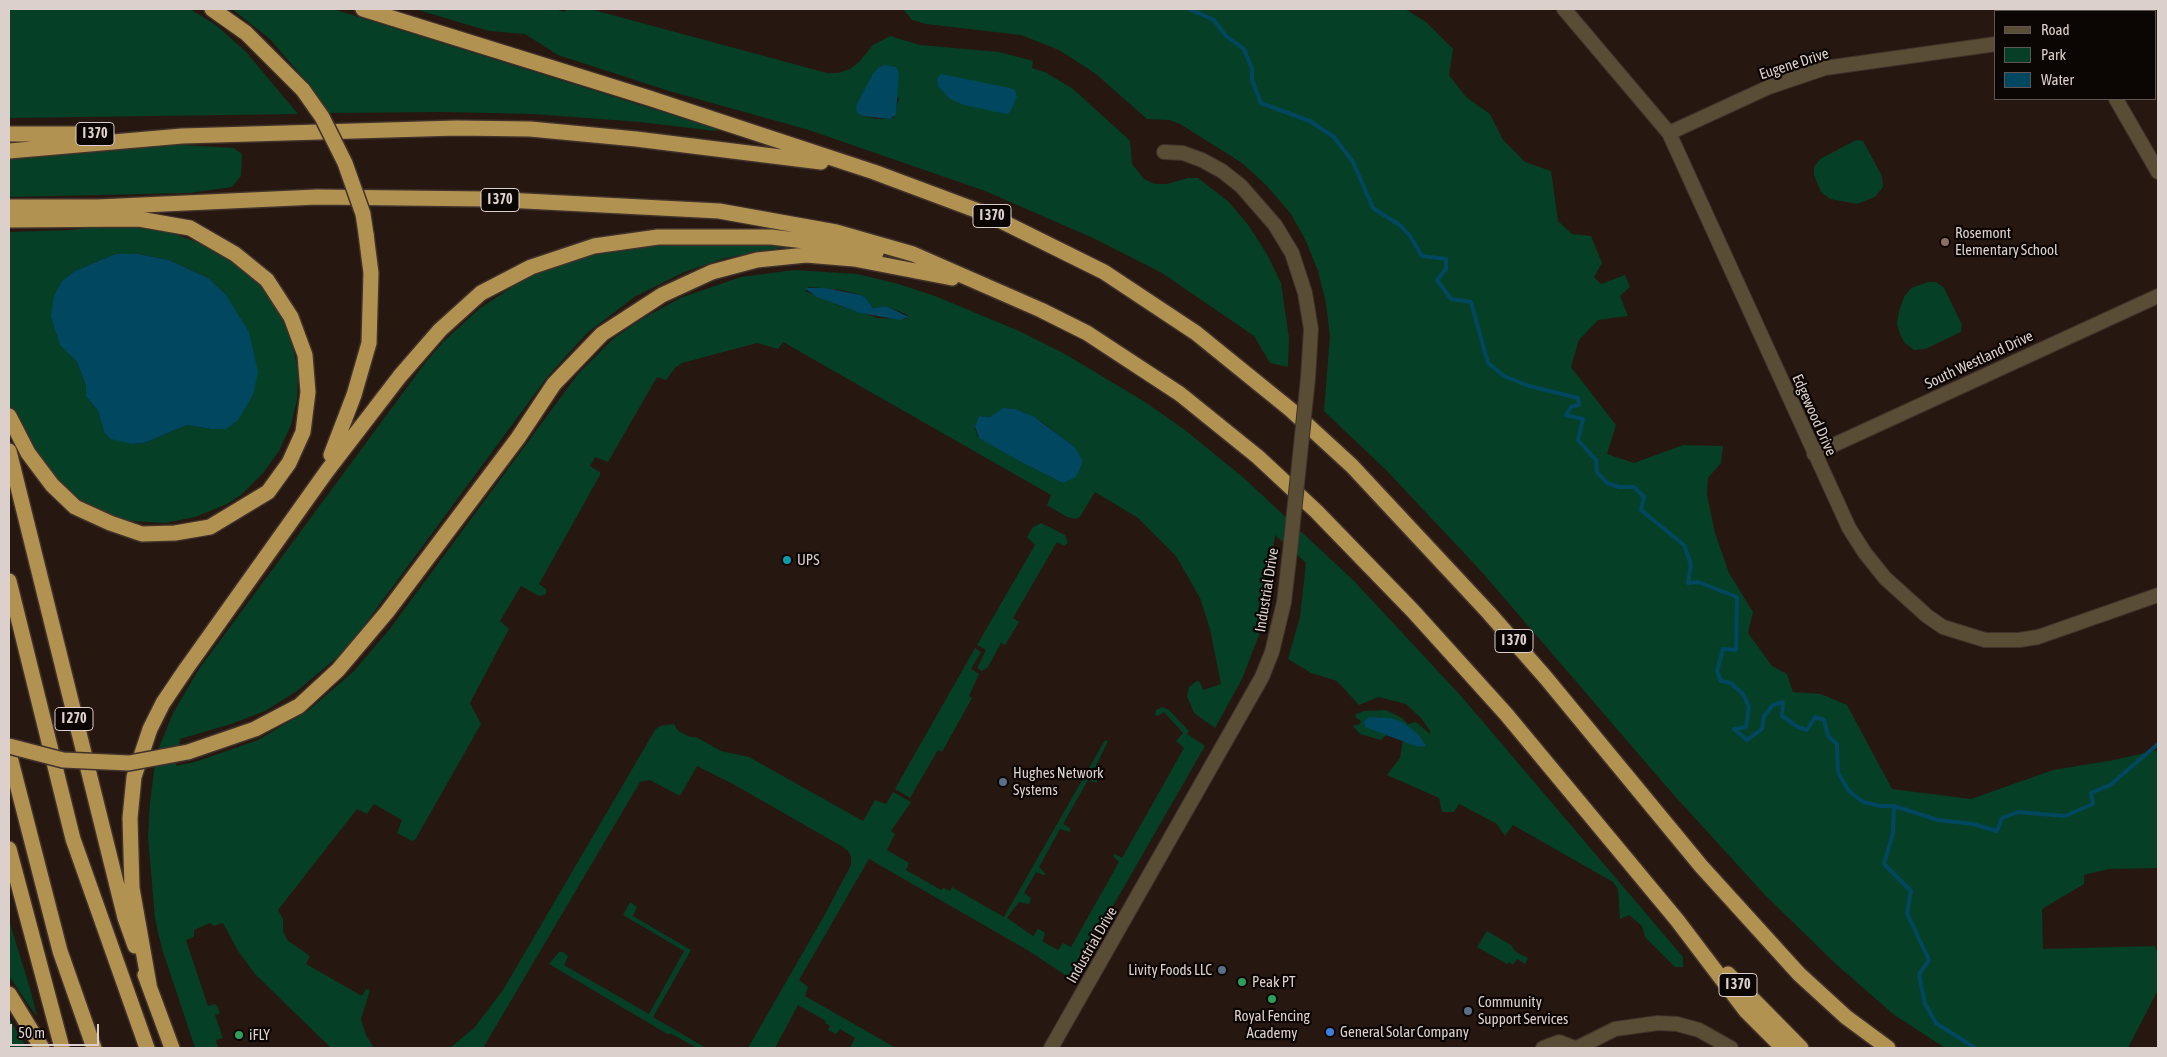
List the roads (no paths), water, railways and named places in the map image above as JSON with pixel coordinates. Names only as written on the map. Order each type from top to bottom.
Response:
[{"type":"highway","points":[[212,9],[246,33],[303,90],[322,117],[345,163],[363,214],[371,273],[368,344],[354,395],[327,471]]},
{"type":"highway","points":[[364,9],[649,98],[874,172]]},
{"type":"highway","name":"I 370","points":[[9,134],[182,136],[458,128],[530,129],[636,139],[822,162],[874,172],[988,215],[1104,272],[1196,333],[1291,410],[1352,466],[1489,613],[1546,678],[1701,866],[1798,974],[1846,1018],[1888,1048]]},
{"type":"highway","points":[[9,151],[182,136]]},
{"type":"highway","name":"I 370","points":[[9,207],[98,207],[317,197],[486,199],[719,212],[836,232],[913,254],[981,283],[1087,333],[1138,365],[1180,394],[1258,457],[1413,611],[1506,714],[1677,920],[1801,1048]]},
{"type":"highway","points":[[9,220],[139,219],[190,228],[235,254],[267,280],[291,317],[305,355],[308,392],[303,432],[289,463],[268,492],[210,527],[175,533],[142,534],[110,523],[76,507],[52,485],[28,454],[9,416]]},
{"type":"highway","points":[[149,984],[132,888],[130,818],[134,777],[150,728],[186,669],[327,471],[400,376],[440,330],[482,293],[531,267],[594,246],[658,237],[771,237],[838,244],[898,258],[981,283]]},
{"type":"highway","points":[[9,746],[63,760],[129,763],[188,752],[255,729],[299,706],[338,670],[388,612],[518,438],[554,384],[602,334],[662,295],[712,272],[757,260],[806,255],[854,259],[981,283]]},
{"type":"highway","name":"I 270","points":[[9,451],[125,918],[172,1048]]},
{"type":"highway","name":"I 270","points":[[9,581],[73,838],[147,1048]]},
{"type":"highway","points":[[9,754],[60,952],[94,1048]]},
{"type":"highway","points":[[9,848],[62,1048]]},
{"type":"highway","points":[[1677,920],[1746,1011],[1783,1048]]},
{"type":"highway","points":[[9,994],[42,1048]]},
{"type":"street","name":"Edgewood Drive","points":[[1564,9],[1669,133],[1849,528],[1865,553],[1885,578],[1927,616],[1951,630],[1986,640],[2019,640],[2038,637],[2158,595]]},
{"type":"street","name":"Eugene Drive","points":[[1669,133],[1768,87],[1825,68],[1994,44]]},
{"type":"street","points":[[2117,100],[2158,172]]},
{"type":"street","name":"Industrial Drive","points":[[1051,1048],[1262,677],[1272,652],[1284,602],[1308,378],[1311,329],[1305,293],[1292,253],[1275,225],[1241,186],[1222,171],[1202,160],[1183,153],[1164,152]]},
{"type":"street","name":"South Westland Drive","points":[[1814,454],[2158,296]]},
{"type":"street","points":[[1543,1048],[1559,1042],[1576,1048],[1615,1029],[1658,1023],[1677,1024],[1699,1030],[1731,1048]]},
{"type":"water","points":[[885,65],[896,67],[899,72],[896,115],[890,119],[863,116],[857,113],[856,106],[872,75],[878,68]]},
{"type":"water","points":[[941,74],[1010,88],[1015,90],[1017,97],[1010,112],[1007,114],[964,105],[950,99],[938,86],[937,78]]},
{"type":"water","points":[[115,254],[138,254],[169,260],[208,278],[226,295],[249,332],[258,372],[253,395],[238,420],[226,429],[211,429],[187,425],[144,443],[132,444],[111,439],[104,432],[98,411],[86,396],[86,386],[77,362],[60,345],[51,316],[54,296],[62,281],[75,271]]},
{"type":"water","points":[[804,288],[825,288],[861,295],[866,298],[873,308],[886,306],[909,317],[900,320],[860,313],[817,297]]},
{"type":"water","points":[[1003,408],[1015,409],[1033,416],[1075,447],[1083,461],[1076,477],[1063,483],[979,438],[975,426],[979,416],[990,417]]},
{"type":"water","points":[[1370,717],[1391,718],[1402,722],[1418,734],[1426,746],[1418,747],[1365,727],[1364,721]]},
{"type":"waterway","points":[[1189,9],[1214,20],[1226,36],[1244,49],[1252,69],[1252,80],[1261,103],[1310,121],[1334,137],[1353,162],[1373,208],[1401,226],[1410,236],[1422,256],[1446,259],[1446,269],[1437,280],[1451,299],[1471,302],[1488,363],[1504,376],[1529,386],[1578,398],[1579,405],[1571,407],[1566,415],[1583,419],[1578,440],[1596,460],[1597,472],[1607,483],[1619,487],[1634,487],[1644,497],[1641,510],[1684,545],[1691,565],[1688,583],[1698,582],[1737,597],[1736,650],[1723,649],[1717,671],[1721,681],[1731,683],[1743,694],[1749,707],[1746,727],[1734,729],[1747,740],[1762,729],[1764,716],[1773,705],[1783,702],[1782,716],[1798,727],[1807,730],[1815,717],[1824,720],[1828,736],[1837,744],[1838,773],[1849,791],[1863,802],[1880,806],[1894,806],[1938,820],[1973,824],[1997,831],[2002,818],[2018,812],[2065,816],[2093,804],[2091,793],[2110,785],[2158,744]]},
{"type":"waterway","points":[[1894,806],[1893,833],[1884,864],[1911,891],[1907,913],[1929,960],[1919,974],[1925,1004],[1936,1023],[1975,1048]]},
{"type":"place","name":"Rosemont Elementary School","points":[[1945,242]]},
{"type":"place","name":"UPS","points":[[787,560]]},
{"type":"place","name":"Hughes Network Systems","points":[[1003,782]]},
{"type":"place","name":"Livity Foods LLC","points":[[1222,970]]},
{"type":"place","name":"Peak PT","points":[[1242,982]]},
{"type":"place","name":"Royal Fencing Academy","points":[[1272,999]]},
{"type":"place","name":"Community Support Services","points":[[1468,1011]]},
{"type":"place","name":"General Solar Company","points":[[1330,1032]]},
{"type":"place","name":"iFLY","points":[[239,1035]]}]
